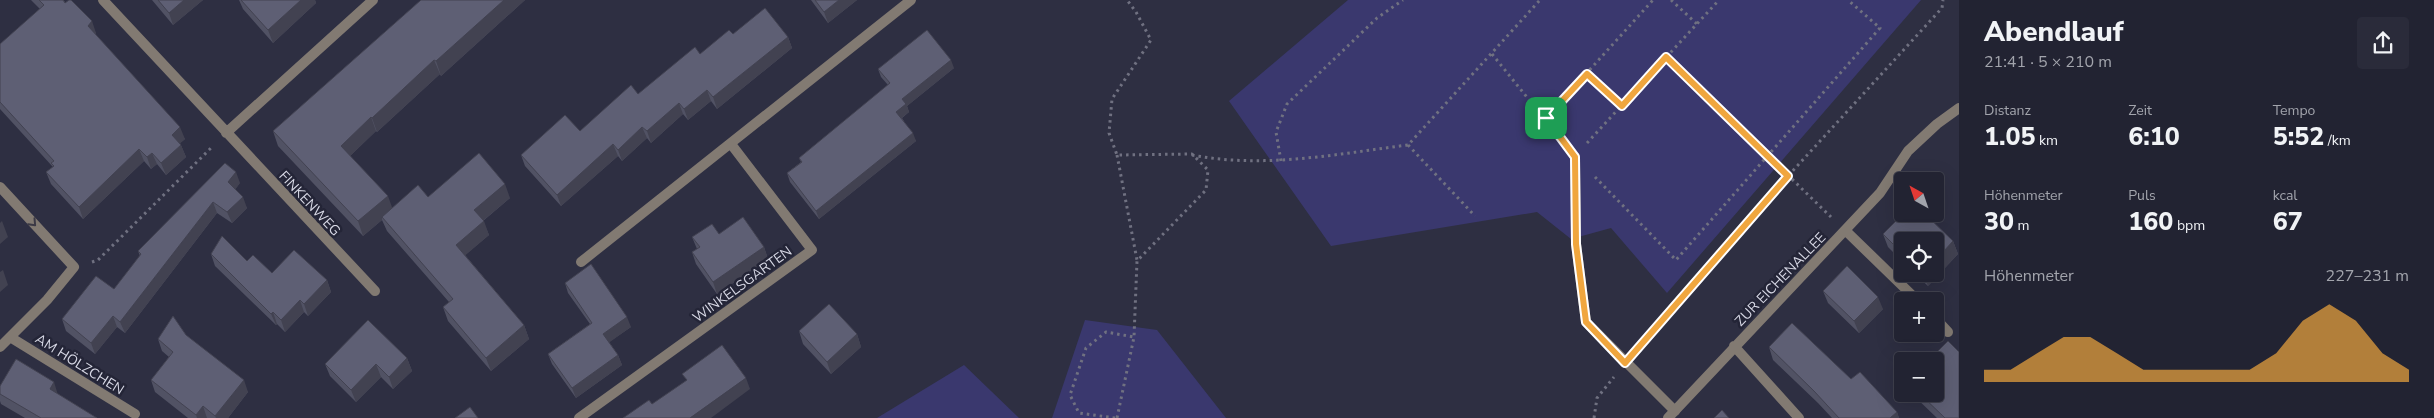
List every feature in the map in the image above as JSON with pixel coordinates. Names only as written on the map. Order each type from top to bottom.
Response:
[{"type":"street","name":"FINKENWEG","points":[[104,0],[375,291]]},
{"type":"street","points":[[226,133],[373,0]]},
{"type":"street","points":[[581,262],[911,0]]},
{"type":"street","name":"ZUR EICHENALLEE","points":[[1671,415],[1880,193],[1908,152],[1937,124],[1959,108]]},
{"type":"street","name":"WINKELSGARTEN","points":[[579,418],[812,250],[731,144]]},
{"type":"street","points":[[1575,157],[1576,244],[1586,322],[1671,415]]},
{"type":"street","points":[[0,187],[74,267]]},
{"type":"street","name":"ZUR EICHENALLEE","points":[[1846,230],[1909,292]]},
{"type":"street","name":"AM HÖLZCHEN","points":[[0,347],[48,300],[74,267]]},
{"type":"street","points":[[1944,328],[1948,332]]},
{"type":"street","name":"AM HÖLZCHEN","points":[[10,337],[135,414]]},
{"type":"street","name":"ZUR EICHENALLEE","points":[[1734,346],[1799,418]]},
{"type":"path","points":[[1127,0],[1136,12],[1150,40],[1112,99],[1109,133],[1117,156],[1137,261],[1134,337],[1116,418],[1079,413],[1070,395],[1086,348],[1106,332],[1134,337]]},
{"type":"path","points":[[1281,161],[1276,132],[1287,104],[1377,18],[1403,0]]},
{"type":"path","points":[[1117,156],[1192,154],[1216,159],[1281,161],[1408,145],[1540,0]]},
{"type":"path","points":[[1546,118],[1653,0]]},
{"type":"path","points":[[1671,0],[1697,24]]},
{"type":"path","points":[[1575,157],[1719,0]]},
{"type":"path","points":[[1492,54],[1546,118],[1575,157],[1676,260],[1880,28],[1848,0]]},
{"type":"path","points":[[1594,418],[1598,398],[1625,363],[1788,176],[1942,8],[1943,0]]},
{"type":"path","points":[[1666,57],[1846,230]]},
{"type":"path","points":[[1587,74],[1622,106]]},
{"type":"path","points":[[74,267],[98,260],[226,133]]},
{"type":"path","points":[[1408,145],[1474,216]]},
{"type":"path","points":[[1137,261],[1206,190],[1208,170],[1192,154]]},
{"type":"shaded area","points":[[1348,0],[1921,0],[1667,293],[1611,228],[1571,239],[1537,212],[1331,246],[1229,101]]},
{"type":"shaded area","points":[[1085,320],[1157,330],[1226,418],[1052,418]]},
{"type":"shaded area","points":[[964,365],[1019,418],[877,418]]},
{"type":"building","points":[[39,0],[63,0],[65,3],[71,0],[92,21],[88,26],[180,127],[172,135],[181,145],[161,163],[152,153],[147,157],[139,149],[79,207],[46,172],[54,166],[51,163],[54,161],[0,102],[0,44],[44,5]]},
{"type":"building","points":[[158,0],[184,0],[169,13]]},
{"type":"building","points":[[241,0],[301,0],[268,30]]},
{"type":"building","points":[[421,0],[504,0],[436,61],[434,60],[341,146],[388,196],[358,221],[273,131]]},
{"type":"building","points":[[815,0],[839,0],[824,12]]},
{"type":"building","points":[[765,8],[788,37],[713,97],[707,90],[684,109],[679,103],[647,131],[642,127],[618,150],[613,144],[557,195],[521,155],[565,115],[580,131],[631,85],[638,94],[695,47],[700,54],[729,30],[733,34]]},
{"type":"building","points":[[927,30],[951,60],[902,99],[906,104],[896,112],[913,133],[816,211],[787,173],[802,162],[799,158],[890,83],[878,69]]},
{"type":"building","points":[[479,153],[505,184],[474,210],[484,221],[456,245],[524,325],[486,358],[443,307],[453,299],[382,217],[418,185],[428,197]]},
{"type":"building","points":[[225,163],[236,172],[228,182],[243,197],[227,212],[213,202],[120,322],[113,316],[91,343],[62,319],[96,276],[114,289],[141,254],[138,251]]},
{"type":"building","points":[[743,217],[764,247],[713,282],[692,252],[700,247],[692,237],[712,224],[719,234]]},
{"type":"building","points":[[1895,222],[1933,222],[1944,232],[1894,232],[1894,245],[1883,234]]},
{"type":"building","points":[[1944,232],[1953,241],[1944,251]]},
{"type":"building","points":[[222,236],[247,261],[253,255],[272,273],[294,250],[327,280],[304,304],[300,300],[281,320],[273,312],[271,314],[211,254]]},
{"type":"building","points":[[591,264],[627,317],[603,334],[618,355],[572,388],[548,354],[592,323],[565,283]]},
{"type":"building","points":[[1847,266],[1878,297],[1854,321],[1823,291]]},
{"type":"building","points":[[829,304],[857,334],[827,362],[799,331]]},
{"type":"building","points":[[173,316],[186,335],[244,380],[215,416],[203,406],[196,415],[151,380],[173,352],[158,339]]},
{"type":"building","points":[[368,320],[407,358],[389,377],[376,364],[351,390],[325,364]]},
{"type":"building","points":[[1792,323],[1851,379],[1860,372],[1897,412],[1890,418],[1839,418],[1769,347]]},
{"type":"building","points":[[1948,341],[1959,352],[1959,418],[1945,418],[1928,402],[1944,402],[1944,352],[1937,352]]},
{"type":"building","points":[[722,345],[746,378],[690,418],[623,418],[649,400],[652,404],[687,380],[682,374]]},
{"type":"building","points":[[16,359],[54,382],[50,389],[97,418],[41,418],[0,394],[0,386]]},
{"type":"building","points":[[470,407],[478,418],[455,418]]},
{"type":"building","points":[[1722,410],[1729,418],[1714,418]]},
{"type":"route","points":[[1666,57],[1788,176],[1625,363],[1586,322],[1576,244],[1575,157],[1546,118],[1587,74],[1622,106],[1666,57]]}]
